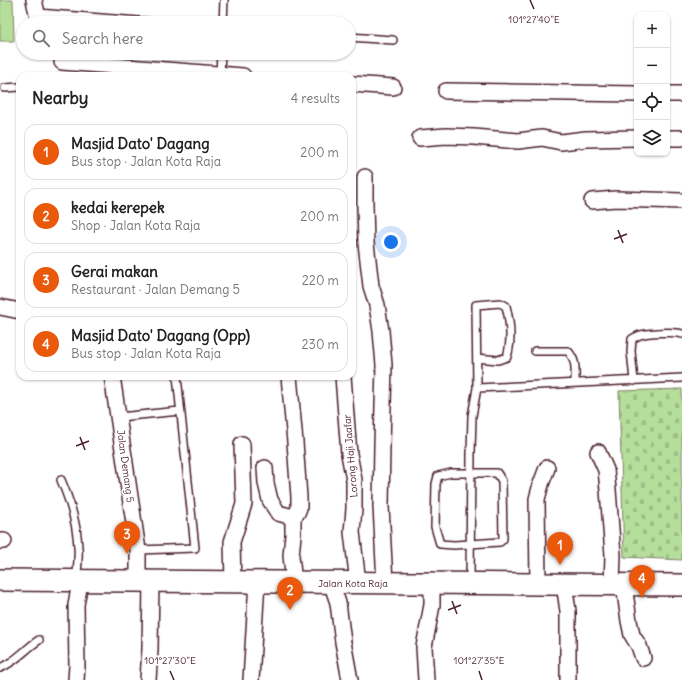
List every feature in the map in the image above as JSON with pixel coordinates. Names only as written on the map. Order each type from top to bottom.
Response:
[{"type":"main road","name":"Jalan Kota Raja","points":[[0,580],[682,585]]},
{"type":"street","points":[[60,60],[67,72]]},
{"type":"street","points":[[79,60],[200,72]]},
{"type":"street","points":[[356,84],[393,88]]},
{"type":"street","points":[[446,91],[634,94]]},
{"type":"street","points":[[670,94],[682,94]]},
{"type":"street","points":[[420,138],[446,136],[518,141],[542,138],[561,142],[586,138],[634,138]]},
{"type":"street","points":[[670,138],[682,138]]},
{"type":"street","points":[[365,177],[366,243],[371,286],[377,305],[381,331],[384,365],[381,506],[385,583]]},
{"type":"street","points":[[592,201],[616,199],[682,201]]},
{"type":"street","points":[[0,307],[16,310]]},
{"type":"street","name":"Jalan Demang 5","points":[[113,380],[138,550],[145,581],[151,635],[148,680]]},
{"type":"street","points":[[289,380],[299,496],[299,508],[293,517],[291,556],[294,582]]},
{"type":"street","name":"Lorong Haji Jaafar","points":[[343,380],[349,454],[354,480],[352,532],[358,583]]},
{"type":"street","points":[[233,582],[232,542],[244,504],[242,444]]},
{"type":"street","points":[[598,452],[606,470],[613,554],[618,585],[632,635],[639,646],[643,658]]},
{"type":"street","points":[[265,468],[266,483],[270,500],[278,512],[293,517]]},
{"type":"street","points":[[538,584],[537,499],[547,468]]},
{"type":"street","points":[[76,680],[76,605],[78,581]]},
{"type":"street","points":[[251,680],[257,582]]},
{"type":"street","points":[[331,582],[338,604],[350,680]]},
{"type":"street","points":[[426,680],[424,647],[432,605],[432,583]]},
{"type":"street","points":[[564,584],[568,611],[568,680]]},
{"type":"lane","points":[[223,16],[224,0]]},
{"type":"lane","points":[[38,12],[84,16]]},
{"type":"lane","points":[[356,37],[393,40]]},
{"type":"lane","points":[[220,72],[221,60]]},
{"type":"lane","points":[[5,88],[16,87]]},
{"type":"lane","points":[[470,584],[470,472],[472,416],[477,388],[476,305],[500,304],[506,306],[510,336],[510,349],[507,357],[498,360],[477,358]]},
{"type":"lane","points":[[634,381],[631,351],[632,340],[640,335],[666,333],[682,334]]},
{"type":"lane","points":[[535,351],[568,351],[573,356],[575,365],[575,383]]},
{"type":"lane","points":[[477,388],[682,378]]},
{"type":"lane","points":[[138,550],[194,548],[177,380]]},
{"type":"lane","points":[[119,417],[180,411]]},
{"type":"lane","points":[[470,472],[497,473],[502,481],[504,525],[503,539],[500,542],[470,545],[440,544],[435,527],[436,484],[438,476],[470,472]]},
{"type":"lane","points":[[61,480],[75,522],[78,547],[78,581]]},
{"type":"lane","points":[[0,668],[17,658],[39,640]]},
{"type":"green space","points":[[0,0],[13,0],[14,41],[0,41]]},
{"type":"green space","points":[[682,389],[682,560],[624,557],[619,391]]},
{"type":"place","name":"Gerai makan","points":[[127,554]]},
{"type":"place","name":"Masjid Dato' Dagang","points":[[560,565]]},
{"type":"place","name":"Masjid Dato' Dagang (Opp)","points":[[642,598]]},
{"type":"place","name":"kedai kerepek","points":[[290,610]]}]
